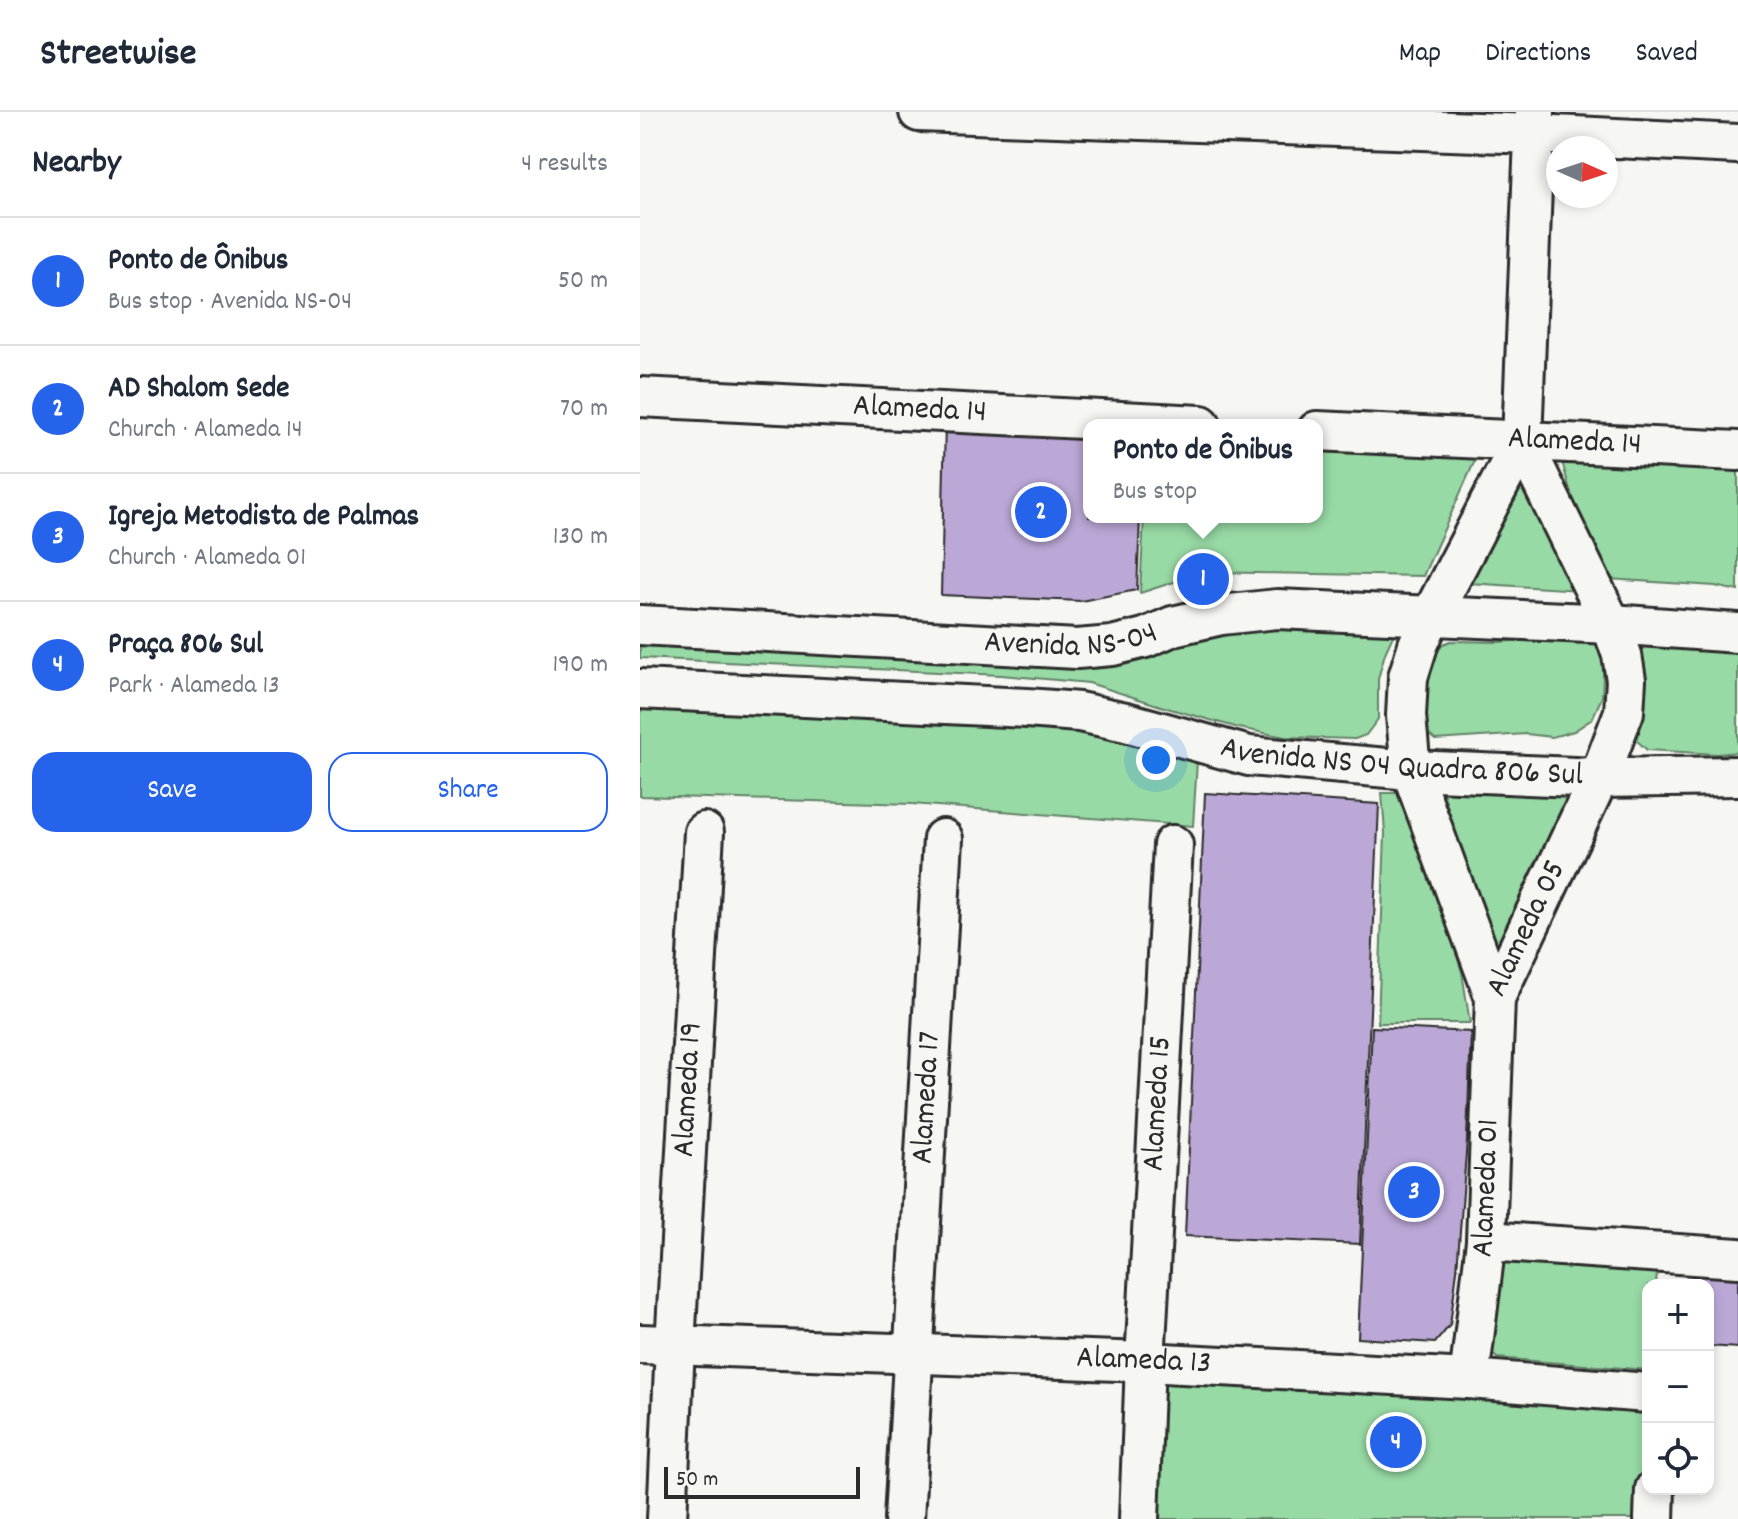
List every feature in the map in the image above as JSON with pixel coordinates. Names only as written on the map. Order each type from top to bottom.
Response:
[{"type":"street","points":[[919,112],[1534,123],[1738,144]]},
{"type":"street","name":"Alameda 05","points":[[1495,998],[1411,770],[1406,716],[1408,677],[1418,645],[1522,441],[1534,123]]},
{"type":"street","name":"Alameda 14","points":[[640,397],[1083,419]]},
{"type":"street","name":"Alameda 14","points":[[1323,431],[1738,451]]},
{"type":"street","name":"Alameda 05","points":[[1495,998],[1599,778],[1624,712],[1626,680],[1622,655],[1611,624],[1522,441]]},
{"type":"street","name":"Avenida NS-04","points":[[640,625],[1077,649],[1112,646],[1145,638],[1173,626],[1221,615],[1277,609],[1738,633]]},
{"type":"street","name":"Avenida NS 04 Quadra 806 Sul","points":[[640,689],[1079,712],[1139,725],[1249,756],[1411,770],[1599,778],[1738,776]]},
{"type":"street","name":"Alameda 19","points":[[667,1519],[657,1345],[704,832]]},
{"type":"street","name":"Alameda 17","points":[[904,1519],[943,839]]},
{"type":"street","name":"Alameda 15","points":[[1139,1519],[1173,845]]},
{"type":"street","name":"Alameda 01","points":[[1469,1379],[1486,1241],[1495,998]]},
{"type":"street","points":[[1486,1241],[1671,1270],[1738,1258]]},
{"type":"street","name":"Alameda 13","points":[[657,1345],[1145,1362],[1469,1379],[1642,1393]]},
{"type":"street","points":[[1654,1519],[1655,1495]]},
{"type":"green space","points":[[1323,440],[1481,447],[1423,576],[1205,572],[1140,593],[1144,523],[1323,523]]},
{"type":"green space","points":[[1559,451],[1738,455],[1738,591],[1715,586],[1608,579],[1572,497]]},
{"type":"green space","points":[[1517,456],[1580,590],[1453,582]]},
{"type":"green space","points":[[1274,622],[1397,627],[1378,679],[1378,719],[1366,735],[1355,739],[1285,737],[1239,728],[1089,683],[1001,675],[640,658],[640,638],[898,650]]},
{"type":"green space","points":[[1628,634],[1738,640],[1738,752],[1717,754],[1647,750],[1635,739],[1628,721]]},
{"type":"green space","points":[[1578,636],[1593,638],[1604,658],[1602,697],[1592,719],[1574,731],[1552,737],[1526,734],[1435,740],[1422,728],[1413,678],[1435,647],[1451,641],[1499,642]]},
{"type":"green space","points":[[640,705],[1092,730],[1197,761],[1193,826],[912,804],[640,796]]},
{"type":"green space","points":[[1441,786],[1576,789],[1494,954]]},
{"type":"green space","points":[[1382,793],[1400,793],[1462,972],[1470,1023],[1378,1023],[1385,833]]},
{"type":"green space","points":[[1489,1248],[1658,1260],[1656,1279],[1642,1279],[1642,1370],[1497,1358],[1481,1342]]},
{"type":"green space","points":[[1147,1365],[1642,1395],[1642,1495],[1649,1495],[1652,1519],[1141,1519]]},
{"type":"building","points":[[945,423],[1083,431],[1083,523],[1140,523],[1137,590],[1081,601],[941,595]]},
{"type":"building","points":[[1205,793],[1379,804],[1360,1244],[1185,1236]]},
{"type":"building","points":[[1372,1027],[1471,1032],[1457,1270],[1450,1325],[1435,1343],[1358,1338]]},
{"type":"building","points":[[1694,1271],[1738,1274],[1738,1348],[1714,1346],[1714,1279],[1693,1279]]},
{"type":"place","name":"AD Shalom Sede","points":[[1041,512]]},
{"type":"place","name":"Ponto de Ônibus","points":[[1203,579]]},
{"type":"place","name":"Igreja Metodista de Palmas","points":[[1414,1192]]},
{"type":"place","name":"Praça 806 Sul","points":[[1396,1442]]}]
